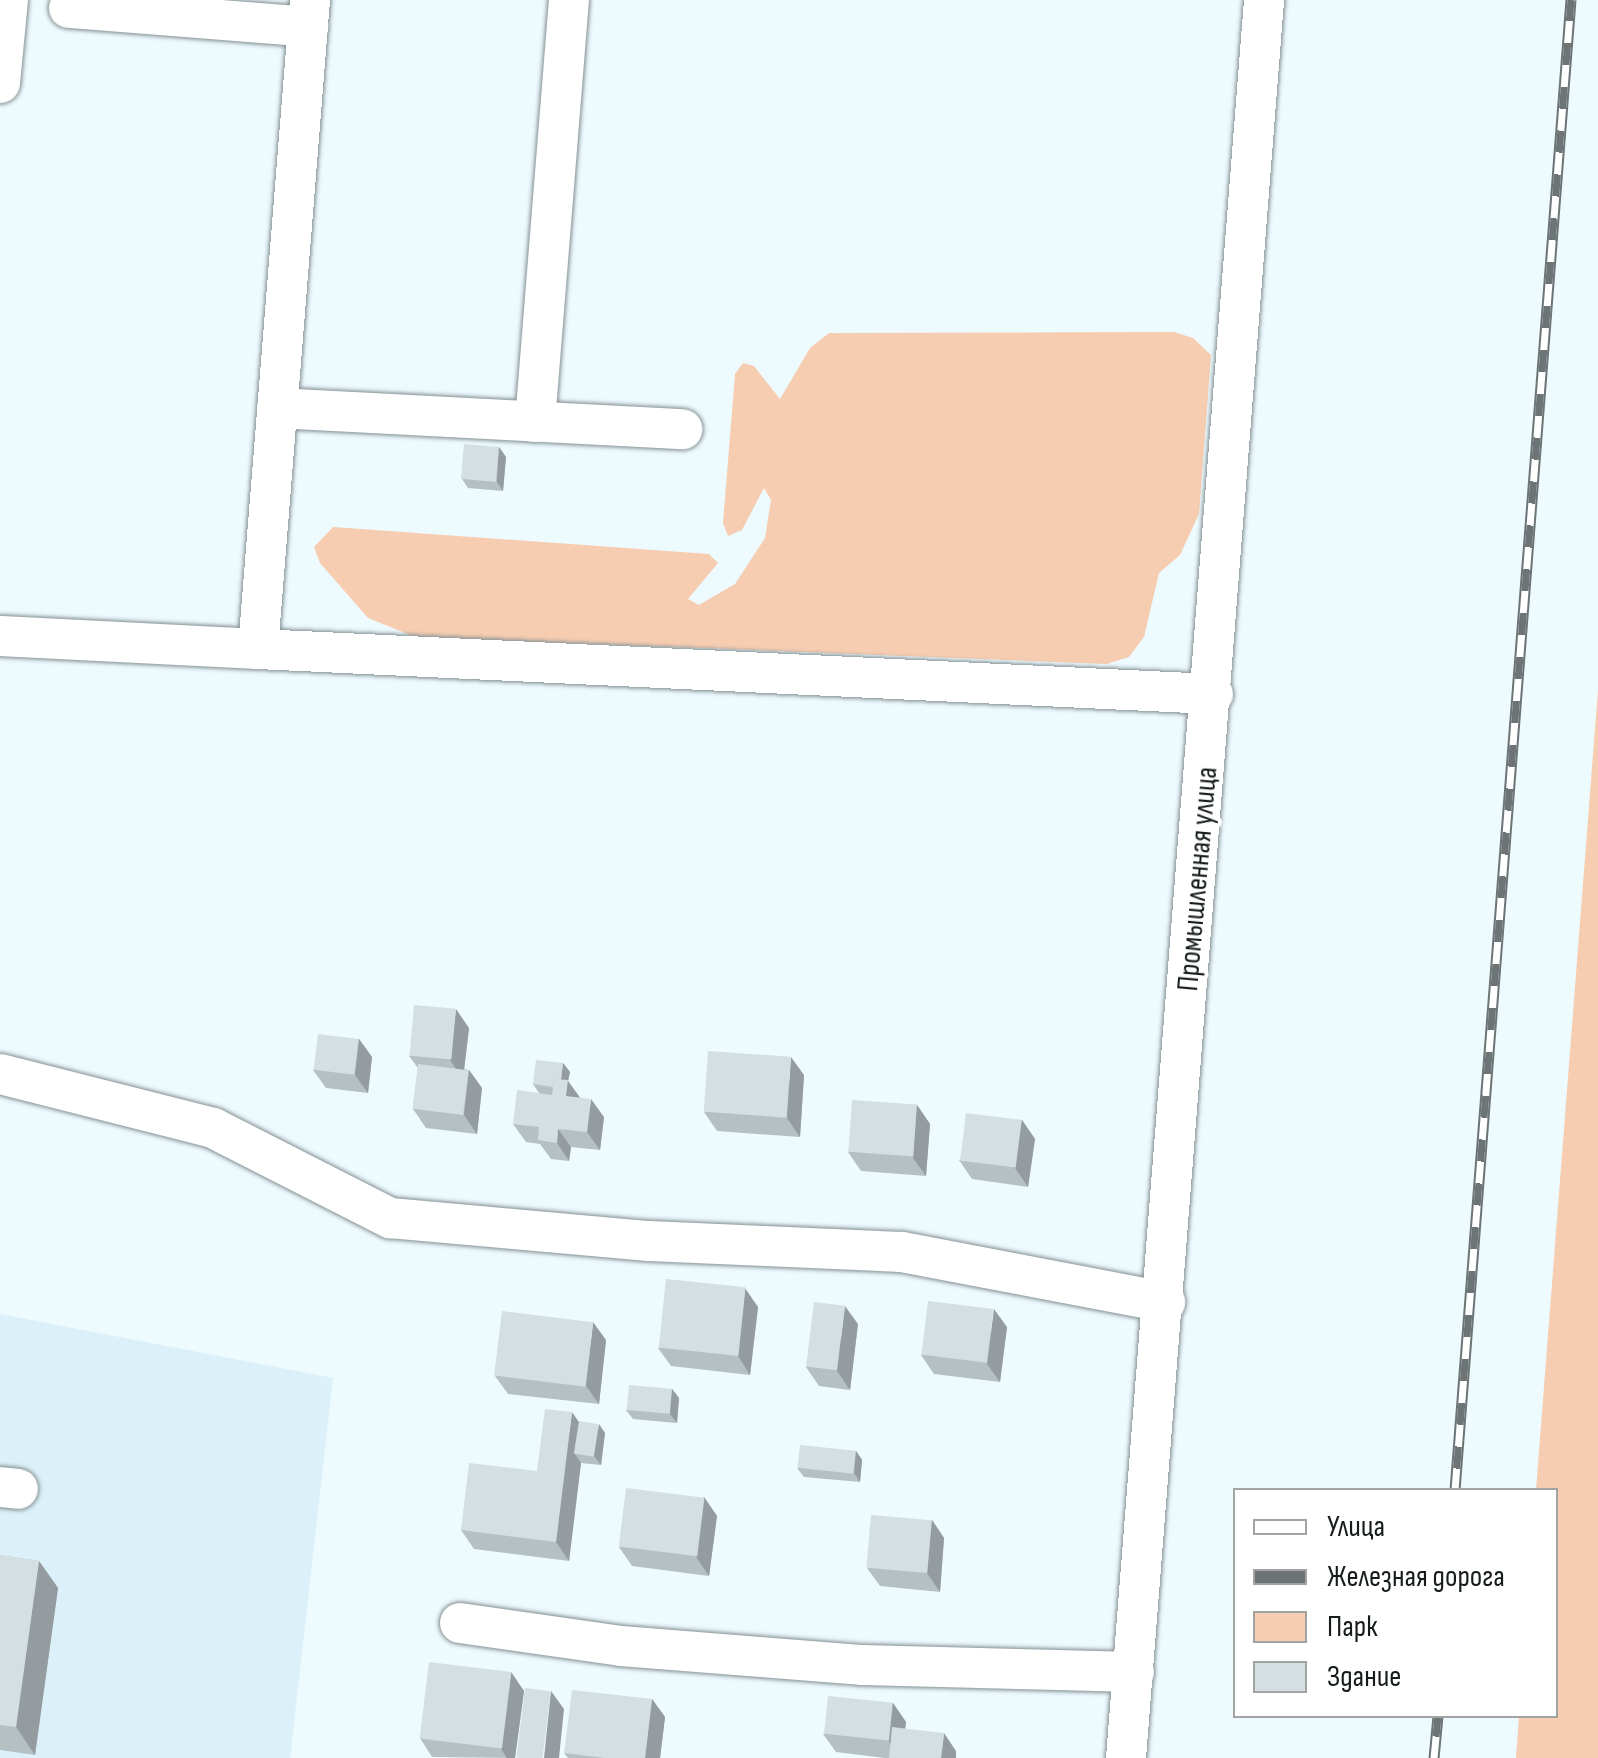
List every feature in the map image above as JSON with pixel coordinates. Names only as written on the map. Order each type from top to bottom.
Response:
[{"type":"street","points":[[0,83],[8,0]]},
{"type":"street","points":[[535,422],[570,0]]},
{"type":"street","name":"Промышленная улица","points":[[1126,1758],[1213,694],[1264,0]]},
{"type":"street","points":[[70,8],[309,14],[258,650]]},
{"type":"street","points":[[277,408],[682,429]]},
{"type":"street","points":[[0,636],[1213,694]]},
{"type":"street","points":[[0,1074],[212,1128],[390,1218],[649,1241],[902,1252],[1164,1302]]},
{"type":"street","points":[[460,1623],[620,1646],[863,1665],[1134,1672]]},
{"type":"shaded area","points":[[0,1314],[333,1378],[290,1758],[0,1758]]},
{"type":"green space","points":[[1174,332],[1193,338],[1211,355],[1199,514],[1180,555],[1159,573],[1144,637],[1129,657],[1107,664],[415,637],[368,618],[320,563],[314,547],[333,527],[709,554],[718,563],[688,599],[699,605],[735,584],[765,538],[771,500],[764,488],[742,530],[728,536],[723,523],[735,374],[743,363],[754,366],[780,399],[810,348],[829,333]]},
{"type":"green space","points":[[1598,690],[1598,1758],[1516,1758],[1519,1718],[1558,1718],[1558,1488],[1536,1488]]},
{"type":"building","points":[[464,444],[499,447],[496,482],[461,479]]},
{"type":"building","points":[[414,1005],[456,1009],[451,1059],[410,1056]]},
{"type":"building","points":[[318,1034],[359,1039],[354,1075],[314,1070]]},
{"type":"building","points":[[708,1051],[791,1057],[787,1118],[704,1112]]},
{"type":"building","points":[[536,1060],[563,1063],[561,1080],[554,1079],[553,1087],[533,1084]]},
{"type":"building","points":[[418,1064],[469,1070],[463,1115],[413,1109]]},
{"type":"building","points":[[554,1079],[568,1080],[566,1096],[591,1099],[587,1132],[558,1129],[557,1143],[538,1140],[539,1127],[513,1124],[517,1090],[552,1095]]},
{"type":"building","points":[[852,1100],[917,1105],[913,1156],[848,1152]]},
{"type":"building","points":[[966,1113],[1022,1120],[1016,1167],[960,1161]]},
{"type":"building","points":[[666,1279],[746,1287],[738,1356],[659,1348]]},
{"type":"building","points":[[928,1301],[994,1309],[987,1363],[921,1355]]},
{"type":"building","points":[[814,1302],[845,1306],[837,1370],[806,1367]]},
{"type":"building","points":[[502,1311],[593,1322],[585,1387],[494,1376]]},
{"type":"building","points":[[629,1385],[672,1389],[670,1414],[627,1410]]},
{"type":"building","points":[[545,1409],[572,1412],[556,1542],[461,1530],[469,1463],[537,1471]]},
{"type":"building","points":[[579,1421],[599,1424],[594,1457],[574,1454]]},
{"type":"building","points":[[800,1445],[856,1451],[853,1474],[798,1468]]},
{"type":"building","points":[[626,1488],[704,1498],[697,1556],[619,1547]]},
{"type":"building","points":[[871,1515],[932,1520],[927,1573],[866,1568]]},
{"type":"building","points":[[0,1555],[39,1561],[16,1727],[0,1725]]},
{"type":"building","points":[[429,1662],[511,1672],[502,1749],[420,1738]]},
{"type":"building","points":[[525,1688],[551,1691],[543,1758],[516,1757]]},
{"type":"building","points":[[572,1690],[652,1699],[645,1758],[564,1753]]},
{"type":"building","points":[[828,1696],[893,1703],[889,1741],[824,1734]]},
{"type":"building","points":[[892,1727],[944,1733],[941,1758],[889,1758]]},
{"type":"railway","points":[[1455,1488],[1571,0]]},
{"type":"railway","points":[[1434,1758],[1438,1718]]}]
